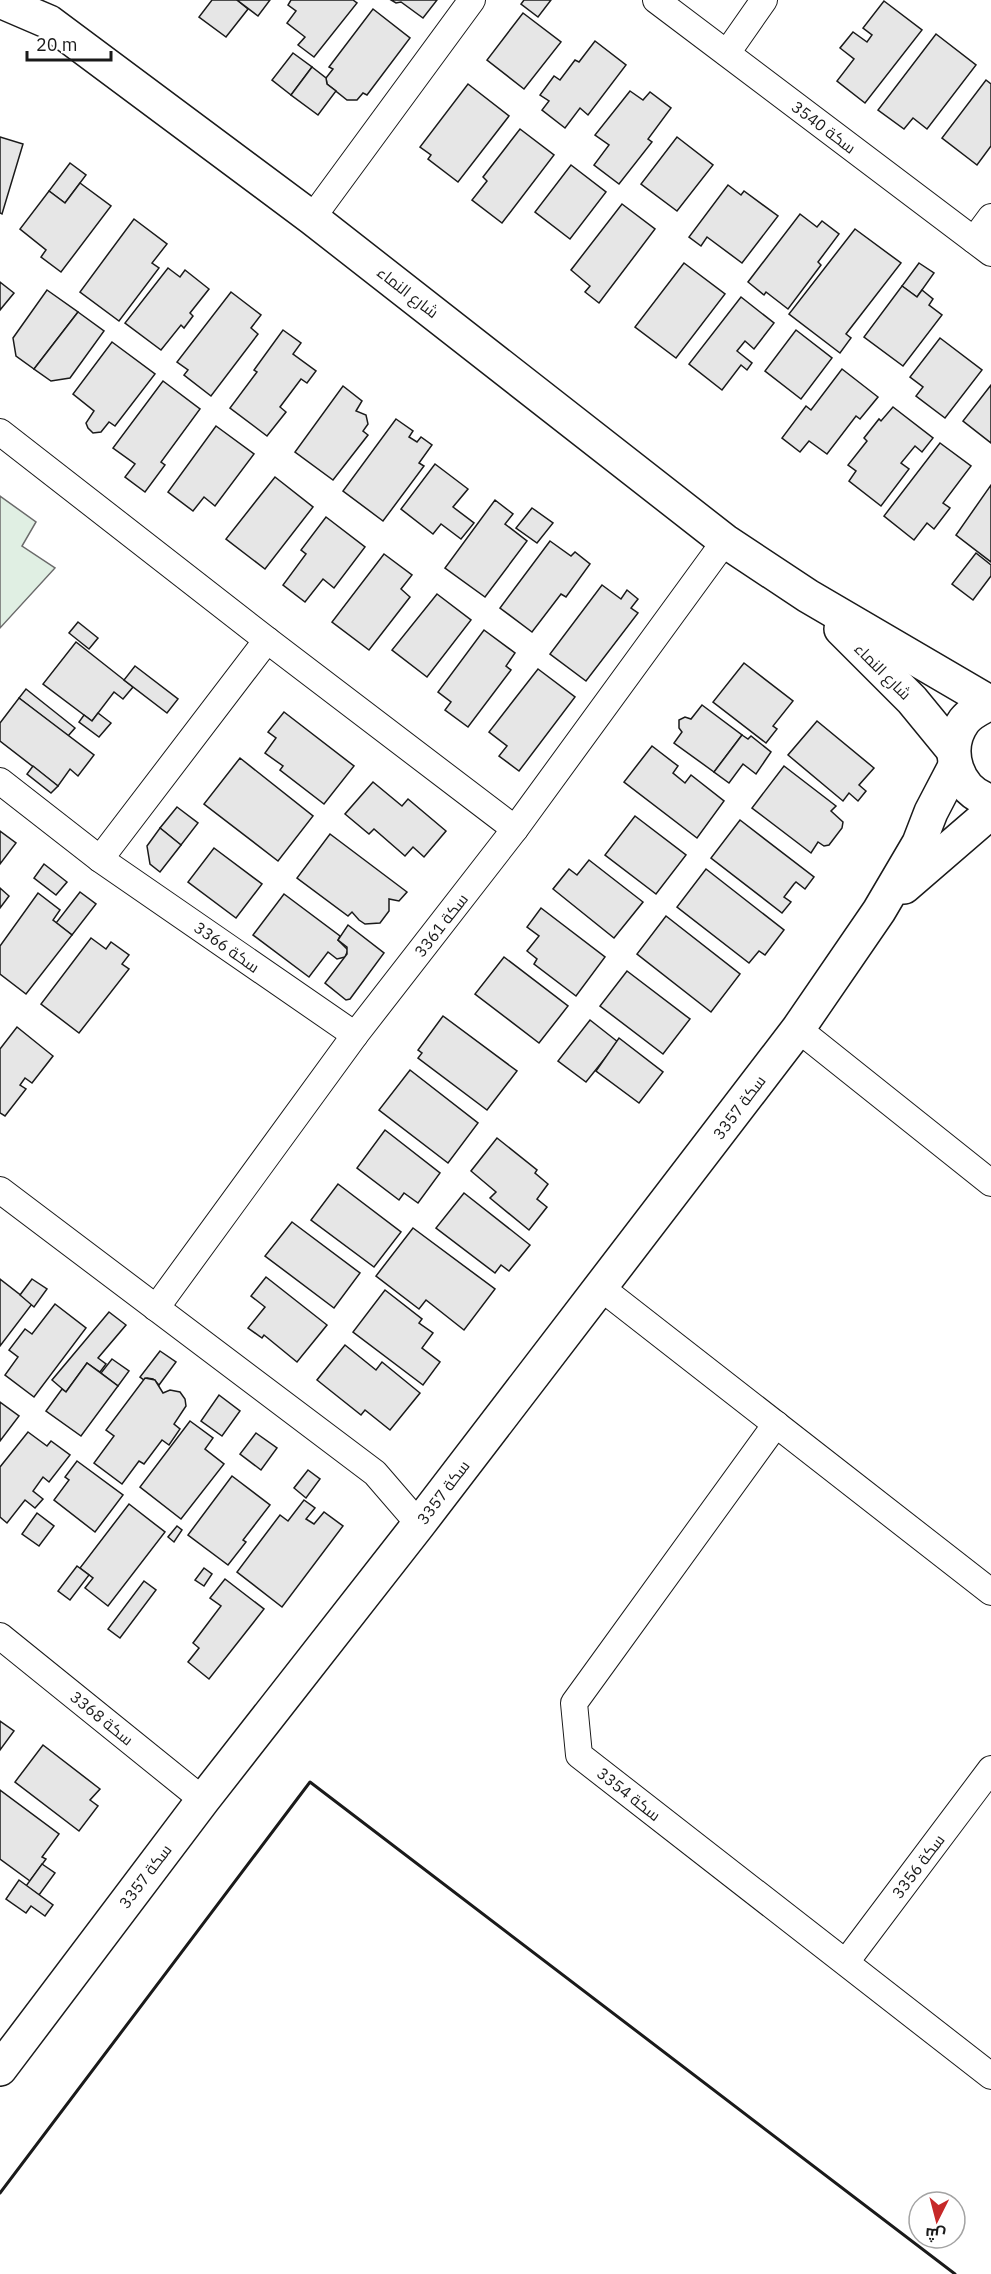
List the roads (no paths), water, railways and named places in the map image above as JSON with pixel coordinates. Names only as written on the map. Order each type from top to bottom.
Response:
[{"type":"street","points":[[312,218],[472,0]]},
{"type":"street","name":"سكة 3540","points":[[656,0],[983,247]]},
{"type":"street","points":[[727,53],[764,0]]},
{"type":"street","name":"شارع النماء","points":[[0,1],[49,22],[312,218],[725,541],[808,596],[991,703]]},
{"type":"street","points":[[983,247],[991,217]]},
{"type":"street","points":[[0,432],[515,829]]},
{"type":"street","name":"سكة 3361","points":[[156,1308],[355,1035],[515,829],[725,541]]},
{"type":"street","name":"شارع النماء","points":[[808,596],[912,700],[954,758],[962,781],[973,793],[991,801]]},
{"type":"street","points":[[100,859],[267,640]]},
{"type":"street","name":"سكة 3357","points":[[0,2069],[203,1800],[419,1524],[798,1029],[879,910],[919,843],[954,758],[957,734],[964,720],[976,710],[991,703]]},
{"type":"street","name":"سكة 3366","points":[[0,781],[100,859],[355,1035]]},
{"type":"street","name":"سكة 3357","points":[[879,910],[991,812]]},
{"type":"street","points":[[798,1029],[991,1183]]},
{"type":"street","points":[[0,1190],[375,1473],[419,1524]]},
{"type":"street","points":[[600,1287],[991,1592]]},
{"type":"street","name":"سكة 3354","points":[[776,1424],[574,1703],[579,1755],[991,2076]]},
{"type":"street","name":"سكة 3368","points":[[0,1636],[203,1800]]},
{"type":"street","name":"سكة 3356","points":[[846,1962],[991,1769]]}]
